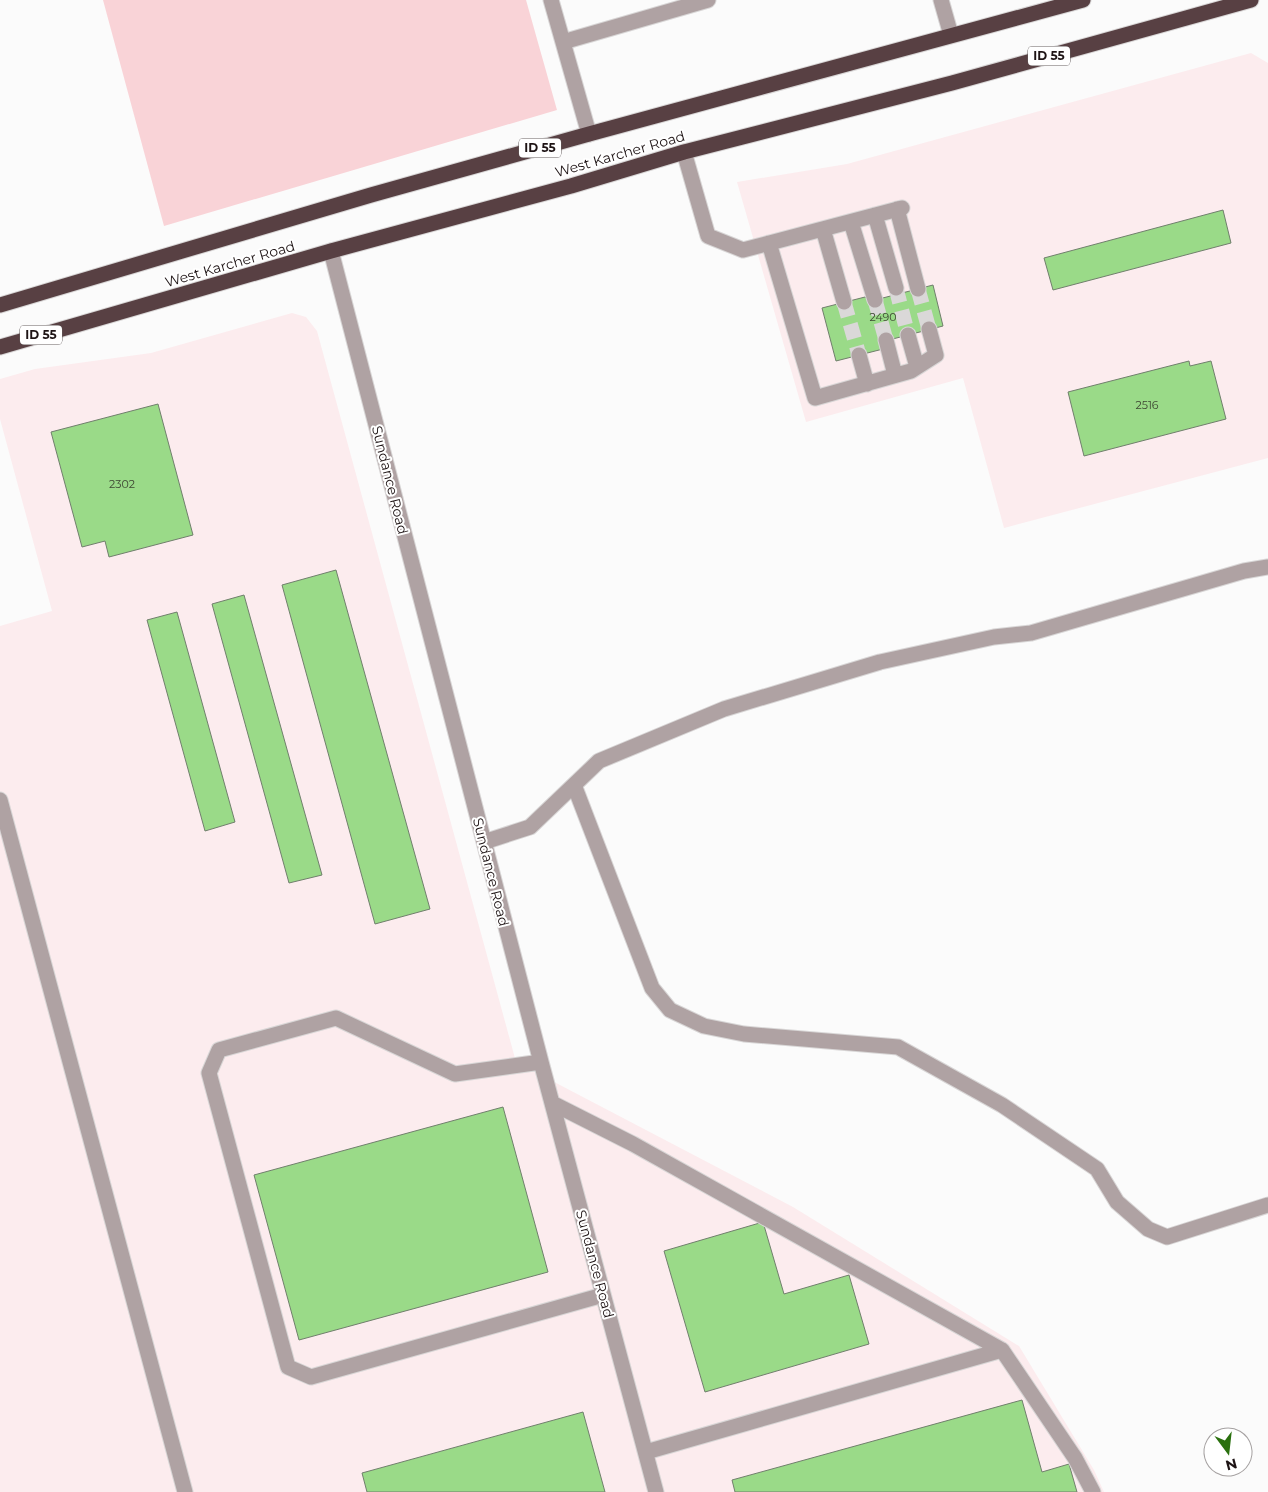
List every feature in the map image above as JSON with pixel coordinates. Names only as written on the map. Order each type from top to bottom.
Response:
[{"type":"highway","name":"West Karcher Road","points":[[0,305],[371,195],[1083,0]]},
{"type":"highway","name":"West Karcher Road","points":[[0,347],[331,251],[571,186],[684,152],[952,83],[1251,0]]},
{"type":"street","points":[[552,0],[589,134]]},
{"type":"street","points":[[563,42],[708,0]]},
{"type":"street","points":[[941,0],[951,35]]},
{"type":"street","points":[[684,152],[708,236],[743,250],[899,209],[917,286]]},
{"type":"street","points":[[875,215],[896,288]]},
{"type":"street","points":[[851,222],[875,298]]},
{"type":"street","points":[[823,229],[843,300]]},
{"type":"street","points":[[769,243],[815,398],[911,371],[936,355],[930,333]]},
{"type":"street","name":"Sundance Road","points":[[331,251],[540,1062],[656,1492]]},
{"type":"street","points":[[909,336],[917,367]]},
{"type":"street","points":[[887,342],[895,375]]},
{"type":"street","points":[[860,357],[866,384]]},
{"type":"street","points":[[484,842],[530,827],[599,762],[724,709],[880,662],[994,637],[1031,633],[1244,571],[1268,567]]},
{"type":"street","points":[[574,785],[652,988],[670,1010],[704,1026],[744,1034],[898,1046],[1002,1105],[1097,1169],[1117,1202],[1148,1229],[1167,1236],[1268,1205]]},
{"type":"street","points":[[0,800],[185,1492]]},
{"type":"street","points":[[540,1062],[455,1074],[336,1018],[220,1050],[209,1073],[288,1367],[311,1377],[603,1295]]},
{"type":"street","points":[[552,1103],[633,1144],[1002,1350],[1075,1458],[1093,1492]]},
{"type":"street","points":[[646,1452],[1002,1350]]},
{"type":"shaded area","points":[[103,0],[526,0],[557,110],[164,226]]},
{"type":"shaded area","points":[[1251,53],[1268,63],[1268,458],[1004,528],[963,378],[806,422],[737,182],[847,164]]},
{"type":"shaded area","points":[[292,313],[306,317],[317,331],[516,1062],[793,1207],[1019,1346],[1094,1470],[1104,1492],[0,1492],[0,626],[52,611],[0,419],[0,379],[35,369],[151,353]]},
{"type":"building","points":[[1223,210],[1231,243],[1053,290],[1044,258]]},
{"type":"building","points":[[933,285],[943,326],[881,342],[883,349],[836,361],[822,308],[865,297],[869,301],[875,300]]},
{"type":"building","points":[[1189,361],[1190,366],[1211,361],[1226,419],[1084,456],[1068,392]]},
{"type":"building","points":[[158,404],[193,535],[109,557],[105,541],[82,547],[51,432]]},
{"type":"building","points":[[336,570],[430,909],[375,924],[282,585]]},
{"type":"building","points":[[244,595],[322,875],[289,883],[212,604]]},
{"type":"building","points":[[177,612],[235,822],[205,831],[147,620]]},
{"type":"building","points":[[503,1107],[548,1272],[299,1340],[254,1175]]},
{"type":"building","points":[[763,1222],[784,1294],[849,1275],[869,1344],[705,1392],[664,1251]]},
{"type":"building","points":[[1022,1400],[1042,1472],[1069,1464],[1077,1492],[735,1492],[732,1480]]},
{"type":"building","points":[[583,1412],[605,1492],[367,1492],[362,1473]]},
{"type":"tunnel","points":[[896,288],[908,335]]},
{"type":"tunnel","points":[[918,289],[929,329]]},
{"type":"tunnel","points":[[875,300],[886,340]]},
{"type":"tunnel","points":[[844,302],[859,355]]}]
